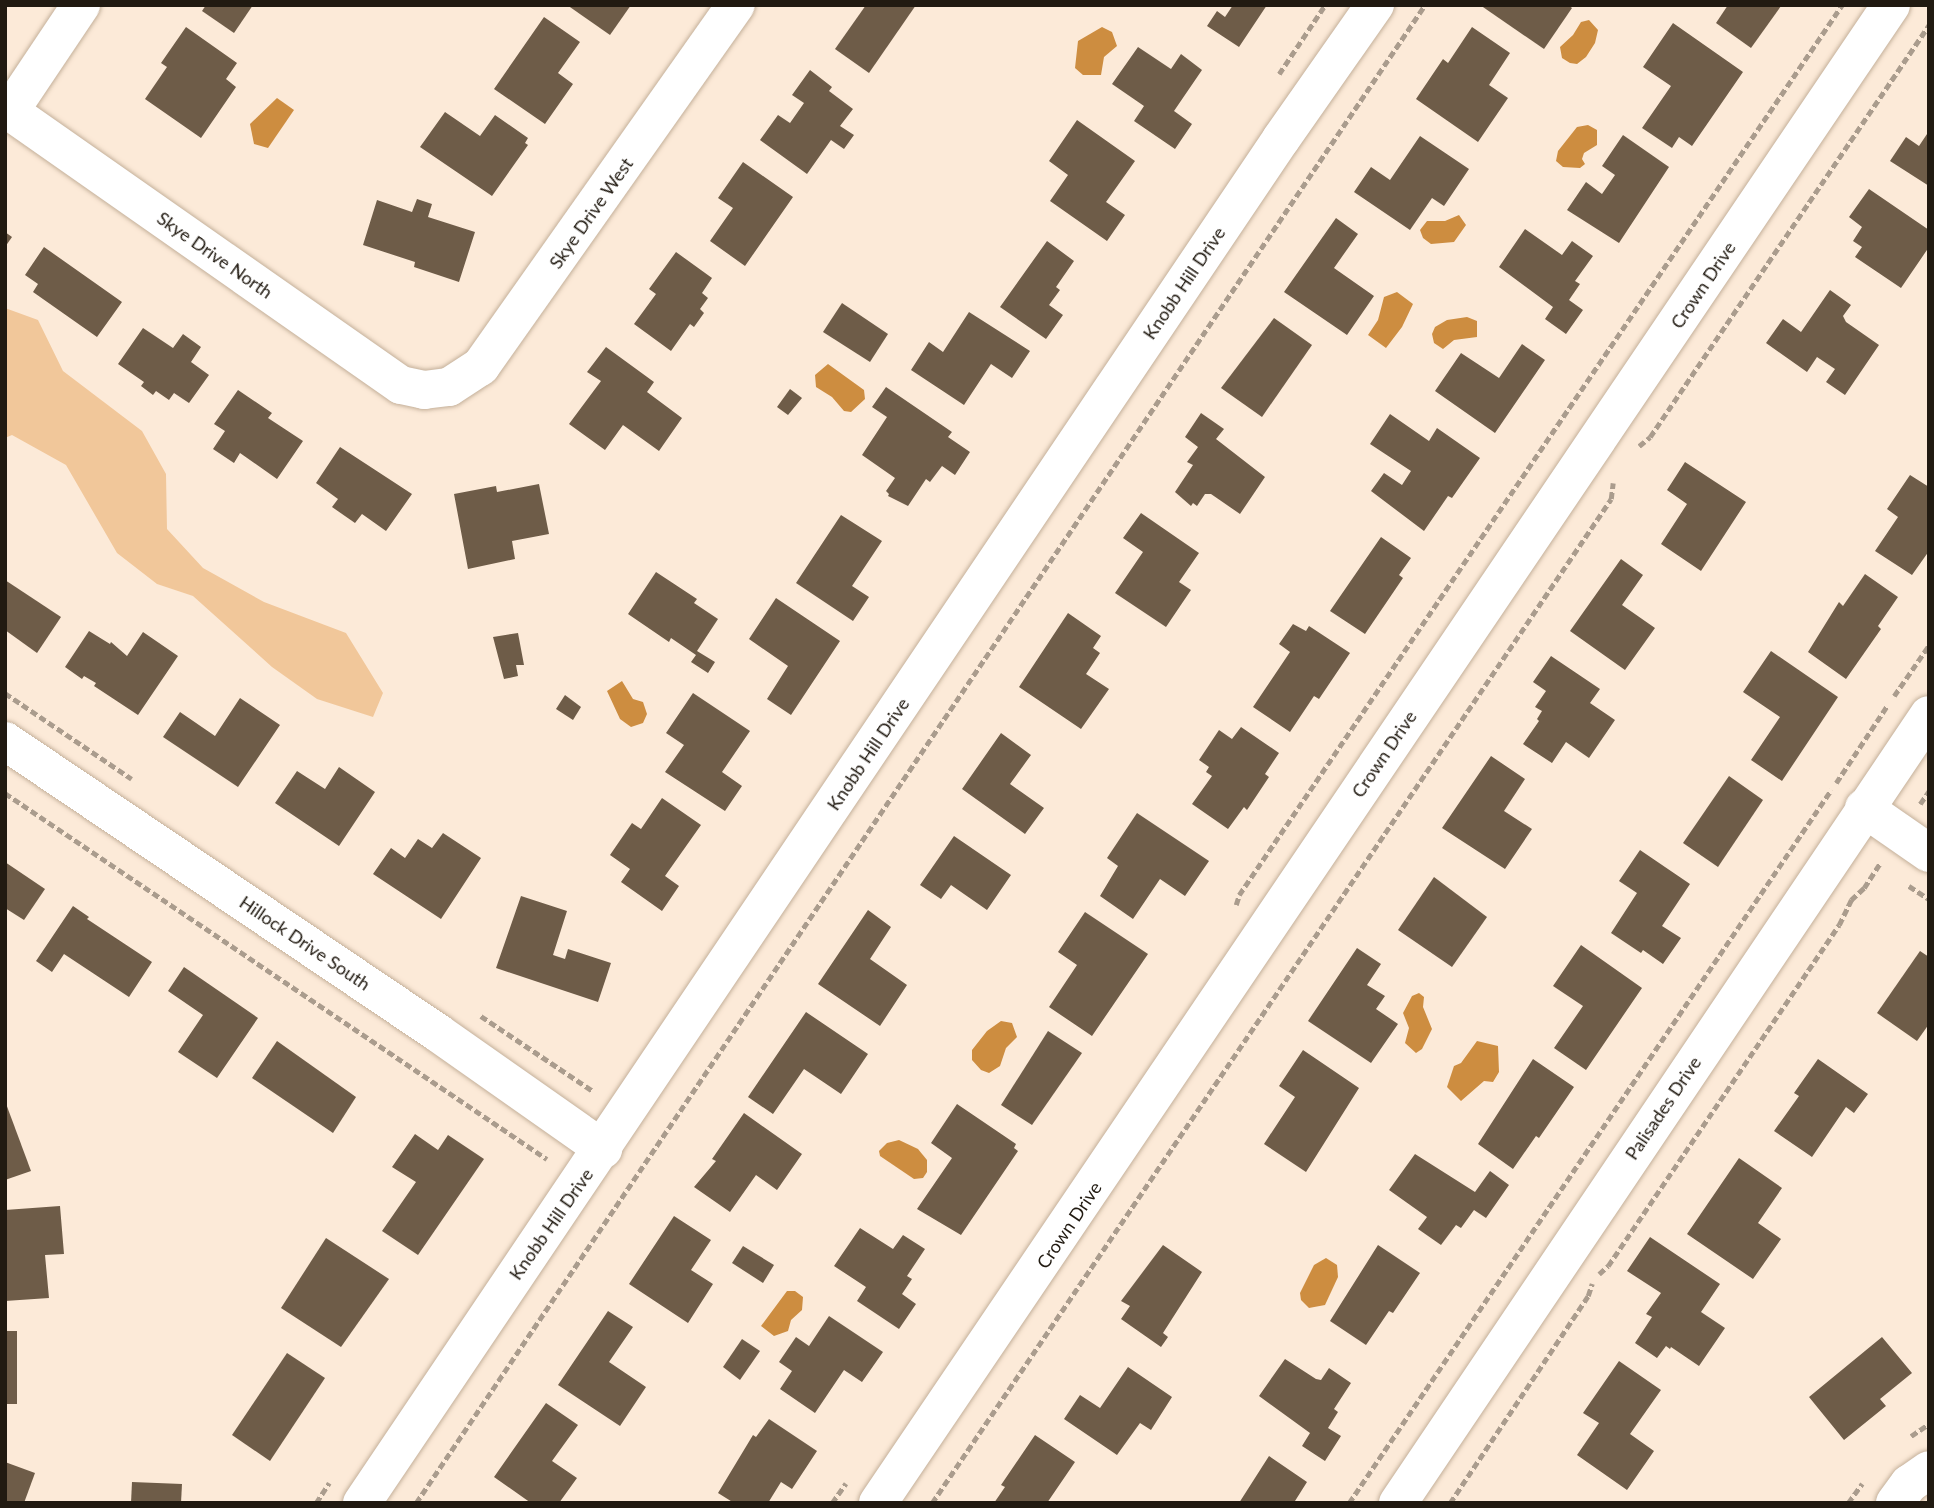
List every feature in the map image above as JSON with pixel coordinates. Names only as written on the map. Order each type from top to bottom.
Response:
[{"type":"street","points":[[7,109],[81,5]]},
{"type":"street","name":"Skye Drive West","points":[[424,390],[449,387],[481,366],[736,5]]},
{"type":"street","name":"Knobb Hill Drive","points":[[362,1503],[1281,139],[1375,5]]},
{"type":"street","name":"Crown Drive","points":[[878,1503],[1021,1296],[1891,5]]},
{"type":"street","name":"Skye Drive North","points":[[7,109],[401,385],[424,390]]},
{"type":"street","name":"Palisades Drive","points":[[1398,1503],[1929,715]]},
{"type":"street","name":"Hillock Drive South","points":[[5,740],[438,1033],[603,1149]]},
{"type":"street","points":[[1864,808],[1914,843]]},
{"type":"street","points":[[1895,1503],[1909,1485],[1929,1470]]},
{"type":"path","points":[[416,1503],[1425,5]]},
{"type":"path","points":[[1635,449],[1650,437],[1929,25]]},
{"type":"path","points":[[932,1503],[1611,499],[1613,478]]},
{"type":"path","points":[[1349,1503],[1929,645]]},
{"type":"path","points":[[5,793],[547,1159]]},
{"type":"path","points":[[1450,1503],[1588,1296],[1593,1281],[1608,1266],[1839,925],[1851,900],[1914,843],[1928,795]]},
{"type":"shaded area","points":[[1589,20],[1598,30],[1595,43],[1586,57],[1577,64],[1570,63],[1562,58],[1560,47],[1573,35],[1581,22]]},
{"type":"shaded area","points":[[1102,27],[1112,32],[1117,46],[1104,57],[1101,75],[1083,75],[1075,68],[1078,41]]},
{"type":"shaded area","points":[[277,98],[294,110],[268,148],[254,144],[250,124]]},
{"type":"shaded area","points":[[1588,125],[1597,130],[1597,145],[1584,153],[1582,159],[1585,164],[1580,168],[1563,167],[1556,161],[1558,151],[1577,127]]},
{"type":"shaded area","points":[[1459,215],[1466,225],[1454,242],[1431,244],[1423,238],[1420,230],[1427,221],[1445,221]]},
{"type":"shaded area","points":[[1397,292],[1413,304],[1402,327],[1386,348],[1368,335],[1378,320],[1384,297]]},
{"type":"shaded area","points":[[5,308],[38,320],[63,371],[142,431],[166,474],[167,529],[203,568],[264,602],[346,633],[383,693],[373,717],[317,699],[272,667],[193,596],[157,584],[117,553],[66,465],[12,435],[5,438]]},
{"type":"shaded area","points":[[1467,317],[1477,321],[1477,337],[1454,340],[1443,349],[1434,343],[1432,334],[1435,327],[1447,320]]},
{"type":"shaded area","points":[[828,364],[864,390],[865,399],[851,412],[844,411],[832,397],[816,387],[815,375]]},
{"type":"shaded area","points":[[622,681],[633,699],[643,702],[647,714],[643,723],[631,727],[620,719],[607,691]]},
{"type":"shaded area","points":[[1419,993],[1424,997],[1423,1007],[1432,1029],[1422,1049],[1416,1053],[1405,1043],[1409,1028],[1403,1013],[1412,996]]},
{"type":"shaded area","points":[[1001,1021],[1012,1023],[1017,1037],[1006,1048],[1000,1066],[989,1073],[981,1070],[972,1060],[972,1050],[987,1031]]},
{"type":"shaded area","points":[[1477,1041],[1498,1046],[1499,1072],[1493,1082],[1484,1081],[1461,1101],[1447,1087],[1454,1066],[1461,1063]]},
{"type":"shaded area","points":[[899,1140],[918,1149],[927,1160],[927,1172],[923,1178],[914,1179],[880,1156],[879,1151],[887,1143]]},
{"type":"shaded area","points":[[1326,1258],[1337,1265],[1338,1277],[1325,1305],[1309,1308],[1301,1300],[1300,1293],[1314,1265]]},
{"type":"shaded area","points":[[787,1291],[795,1291],[803,1297],[802,1310],[791,1320],[788,1331],[774,1336],[761,1326]]},
{"type":"building","points":[[206,5],[253,5],[234,33],[202,11]]},
{"type":"building","points":[[567,5],[631,5],[610,35]]},
{"type":"building","points":[[866,5],[916,5],[869,73],[835,49]]},
{"type":"building","points":[[1233,5],[1267,5],[1239,47],[1207,26],[1217,11],[1225,17]]},
{"type":"building","points":[[1480,5],[1568,5],[1572,8],[1544,49]]},
{"type":"building","points":[[1728,5],[1781,6],[1751,48],[1716,23]]},
{"type":"building","points":[[544,17],[580,42],[558,73],[573,84],[545,124],[494,89]]},
{"type":"building","points":[[1673,23],[1743,72],[1692,146],[1679,137],[1672,148],[1642,128],[1671,86],[1643,67]]},
{"type":"building","points":[[186,27],[237,63],[226,79],[236,87],[201,138],[145,99],[167,67],[161,63]]},
{"type":"building","points":[[1472,27],[1510,53],[1489,85],[1508,98],[1478,142],[1416,99],[1443,59],[1448,63]]},
{"type":"building","points":[[1138,47],[1171,69],[1181,54],[1202,70],[1174,111],[1192,124],[1175,149],[1134,121],[1144,106],[1112,84]]},
{"type":"building","points":[[810,70],[832,87],[829,91],[853,109],[840,126],[854,135],[844,149],[831,140],[807,174],[760,140],[778,115],[790,123],[804,103],[792,95]]},
{"type":"building","points":[[445,112],[480,136],[495,115],[528,138],[525,143],[528,145],[492,196],[420,147]]},
{"type":"building","points":[[1077,120],[1135,161],[1106,202],[1125,215],[1107,241],[1050,201],[1068,175],[1049,161]]},
{"type":"building","points":[[1929,131],[1929,186],[1890,161],[1906,137],[1919,146]]},
{"type":"building","points":[[1623,135],[1669,167],[1619,243],[1567,210],[1586,182],[1602,194],[1615,175],[1602,166]]},
{"type":"building","points":[[1420,136],[1469,169],[1444,206],[1432,198],[1410,230],[1354,192],[1371,167],[1390,180]]},
{"type":"building","points":[[743,162],[793,197],[745,266],[710,241],[733,208],[718,198]]},
{"type":"building","points":[[1869,189],[1929,230],[1929,247],[1901,288],[1855,257],[1862,247],[1853,241],[1862,227],[1849,217]]},
{"type":"building","points":[[417,199],[432,204],[428,217],[475,232],[459,282],[414,267],[415,262],[363,245],[377,200],[412,212]]},
{"type":"building","points":[[1336,218],[1358,234],[1334,268],[1374,296],[1347,335],[1284,292]]},
{"type":"building","points":[[1525,229],[1562,255],[1572,241],[1593,256],[1575,281],[1580,284],[1569,300],[1583,310],[1566,334],[1545,319],[1553,307],[1499,267]]},
{"type":"building","points":[[5,232],[12,237],[5,247]]},
{"type":"building","points":[[1047,241],[1074,261],[1056,287],[1060,290],[1049,305],[1063,315],[1046,339],[1000,307]]},
{"type":"building","points":[[44,247],[122,302],[97,337],[33,292],[38,284],[25,275]]},
{"type":"building","points":[[676,252],[712,278],[702,293],[708,298],[700,309],[704,313],[694,327],[690,324],[671,351],[634,324],[656,294],[649,289]]},
{"type":"building","points":[[1830,290],[1851,305],[1843,316],[1846,322],[1879,345],[1845,395],[1826,382],[1835,369],[1817,357],[1807,372],[1766,343],[1783,319],[1801,332]]},
{"type":"building","points":[[842,303],[888,334],[870,362],[823,332]]},
{"type":"building","points":[[969,312],[1030,351],[1012,378],[991,364],[964,405],[911,370],[929,342],[943,352]]},
{"type":"building","points":[[1274,318],[1312,345],[1262,417],[1221,388]]},
{"type":"building","points":[[143,328],[173,348],[183,334],[201,347],[191,362],[209,375],[189,403],[174,393],[169,400],[156,391],[153,395],[141,386],[144,382],[118,364]]},
{"type":"building","points":[[1522,344],[1545,360],[1495,433],[1435,391],[1461,353],[1499,378]]},
{"type":"building","points":[[606,347],[654,382],[647,392],[682,418],[659,451],[623,425],[605,450],[569,424],[601,381],[587,372]]},
{"type":"building","points":[[886,387],[952,432],[948,437],[970,452],[955,475],[942,466],[930,482],[926,479],[908,506],[888,496],[886,491],[895,478],[862,455],[887,417],[872,407]]},
{"type":"building","points":[[790,389],[802,398],[788,415],[777,407]]},
{"type":"building","points":[[238,390],[272,413],[268,418],[303,441],[277,479],[240,453],[234,463],[213,449],[225,431],[214,424]]},
{"type":"building","points":[[1201,413],[1224,429],[1216,439],[1265,477],[1240,514],[1211,494],[1205,494],[1197,506],[1193,503],[1191,506],[1175,492],[1193,465],[1187,462],[1198,447],[1185,437]]},
{"type":"building","points":[[1390,414],[1429,441],[1437,428],[1480,458],[1452,498],[1448,496],[1424,531],[1371,491],[1384,473],[1402,485],[1411,471],[1370,444]]},
{"type":"building","points":[[340,447],[412,494],[386,531],[362,514],[355,523],[332,507],[338,499],[316,483]]},
{"type":"building","points":[[1685,462],[1746,502],[1701,571],[1661,544],[1687,504],[1667,490]]},
{"type":"building","points":[[1910,475],[1929,487],[1929,551],[1912,575],[1875,551],[1898,517],[1887,509]]},
{"type":"building","points":[[539,484],[549,534],[512,541],[515,559],[468,569],[454,494],[496,486],[497,492]]},
{"type":"building","points":[[1141,513],[1199,553],[1179,582],[1191,590],[1166,627],[1115,593],[1143,552],[1123,538]]},
{"type":"building","points":[[841,515],[882,541],[852,586],[869,597],[853,621],[796,583]]},
{"type":"building","points":[[1381,537],[1411,558],[1399,575],[1403,578],[1365,634],[1330,611]]},
{"type":"building","points":[[1621,559],[1643,575],[1622,605],[1655,628],[1625,670],[1570,631]]},
{"type":"building","points":[[656,572],[697,599],[694,603],[718,619],[697,651],[715,662],[708,673],[691,662],[696,655],[671,638],[669,642],[628,614]]},
{"type":"building","points":[[1865,574],[1898,597],[1878,626],[1881,629],[1846,679],[1808,652],[1839,602],[1843,606]]},
{"type":"building","points":[[5,580],[61,617],[37,653],[5,630]]},
{"type":"building","points":[[776,598],[840,641],[791,715],[767,699],[788,666],[749,639]]},
{"type":"building","points":[[1068,613],[1101,636],[1093,648],[1100,653],[1086,674],[1109,689],[1081,729],[1019,687]]},
{"type":"building","points":[[1293,624],[1306,631],[1309,626],[1350,653],[1319,699],[1314,696],[1290,732],[1253,707],[1290,652],[1279,644]]},
{"type":"building","points":[[89,631],[110,644],[111,642],[127,656],[143,632],[178,656],[138,715],[94,686],[96,683],[84,676],[82,679],[65,667]]},
{"type":"building","points":[[518,633],[524,665],[516,665],[518,676],[504,679],[493,637]]},
{"type":"building","points":[[1771,651],[1838,697],[1782,781],[1751,760],[1780,717],[1743,692]]},
{"type":"building","points":[[1551,656],[1600,689],[1590,703],[1615,720],[1589,758],[1566,742],[1552,763],[1523,744],[1539,721],[1537,719],[1542,711],[1535,707],[1546,691],[1533,682]]},
{"type":"building","points":[[693,693],[750,731],[722,772],[742,786],[725,811],[665,772],[684,745],[666,733]]},
{"type":"building","points":[[565,695],[581,707],[573,720],[556,709]]},
{"type":"building","points":[[240,698],[280,725],[238,787],[163,737],[180,712],[215,736]]},
{"type":"building","points":[[1241,727],[1279,753],[1265,774],[1269,777],[1247,810],[1244,807],[1228,829],[1192,804],[1212,776],[1206,772],[1209,767],[1199,760],[1219,730],[1232,739]]},
{"type":"building","points":[[1001,733],[1031,755],[1010,784],[1044,808],[1025,834],[962,789]]},
{"type":"building","points":[[1491,756],[1525,779],[1504,811],[1532,829],[1505,869],[1442,828]]},
{"type":"building","points":[[339,767],[375,792],[339,846],[275,803],[297,771],[325,789]]},
{"type":"building","points":[[1729,776],[1763,800],[1718,867],[1683,843]]},
{"type":"building","points":[[662,798],[701,825],[665,876],[679,886],[662,911],[621,882],[630,869],[610,855],[632,823],[641,829]]},
{"type":"building","points":[[1137,813],[1209,861],[1185,896],[1160,879],[1133,919],[1100,896],[1118,866],[1107,858]]},
{"type":"building","points":[[443,833],[481,858],[441,919],[373,874],[391,848],[405,858],[418,839],[432,848]]},
{"type":"building","points":[[954,836],[1011,875],[987,910],[951,885],[941,899],[920,885]]},
{"type":"building","points":[[1640,850],[1690,884],[1662,926],[1681,938],[1663,964],[1611,933],[1637,893],[1619,881]]},
{"type":"building","points":[[5,862],[45,889],[24,920],[5,908]]},
{"type":"building","points":[[1434,877],[1487,917],[1452,967],[1398,930]]},
{"type":"building","points":[[521,896],[567,911],[553,955],[565,959],[568,949],[611,963],[598,1002],[496,968]]},
{"type":"building","points":[[73,906],[89,917],[87,919],[152,962],[129,997],[64,954],[52,972],[36,961]]},
{"type":"building","points":[[868,910],[891,927],[870,959],[907,985],[880,1026],[818,984]]},
{"type":"building","points":[[1085,912],[1148,954],[1092,1036],[1049,1007],[1077,965],[1058,952]]},
{"type":"building","points":[[1581,945],[1642,988],[1586,1070],[1554,1048],[1583,1006],[1553,986]]},
{"type":"building","points":[[1357,948],[1381,964],[1367,985],[1385,996],[1376,1009],[1398,1024],[1371,1063],[1308,1021]]},
{"type":"building","points":[[1920,951],[1929,957],[1929,1024],[1917,1041],[1877,1013]]},
{"type":"building","points":[[184,967],[258,1018],[217,1078],[178,1052],[203,1015],[168,991]]},
{"type":"building","points":[[806,1012],[868,1054],[841,1094],[804,1069],[773,1114],[748,1097]]},
{"type":"building","points":[[1048,1031],[1082,1053],[1032,1125],[1001,1105]]},
{"type":"building","points":[[277,1041],[356,1097],[333,1133],[252,1078]]},
{"type":"building","points":[[1303,1050],[1359,1088],[1306,1172],[1264,1144],[1295,1097],[1279,1086]]},
{"type":"building","points":[[1533,1059],[1574,1087],[1539,1138],[1536,1136],[1513,1169],[1478,1144]]},
{"type":"building","points":[[1818,1059],[1868,1094],[1854,1113],[1846,1107],[1812,1157],[1774,1131],[1799,1096],[1794,1093]]},
{"type":"building","points":[[5,1101],[31,1171],[5,1180]]},
{"type":"building","points":[[957,1104],[1016,1144],[1014,1148],[1018,1151],[961,1235],[917,1209],[952,1158],[931,1143]]},
{"type":"building","points":[[744,1113],[802,1154],[777,1190],[756,1175],[730,1212],[694,1187],[716,1161],[712,1159]]},
{"type":"building","points":[[415,1134],[438,1150],[448,1135],[484,1159],[418,1255],[382,1231],[416,1182],[392,1167]]},
{"type":"building","points":[[1415,1154],[1475,1192],[1490,1171],[1509,1185],[1486,1218],[1474,1210],[1461,1228],[1456,1225],[1441,1245],[1418,1229],[1427,1217],[1389,1190]]},
{"type":"building","points":[[1739,1158],[1782,1188],[1758,1223],[1781,1239],[1753,1279],[1687,1234]]},
{"type":"building","points":[[60,1206],[64,1254],[45,1255],[49,1298],[5,1301],[5,1210]]},
{"type":"building","points":[[674,1216],[711,1240],[691,1270],[713,1284],[688,1323],[629,1284]]},
{"type":"building","points":[[860,1228],[893,1249],[903,1235],[925,1249],[907,1276],[912,1279],[902,1294],[916,1304],[899,1329],[857,1301],[866,1287],[834,1266]]},
{"type":"building","points":[[1650,1237],[1720,1284],[1701,1312],[1725,1328],[1699,1366],[1671,1347],[1670,1349],[1666,1346],[1657,1358],[1635,1343],[1652,1317],[1646,1314],[1661,1293],[1627,1271]]},
{"type":"building","points":[[326,1238],[389,1279],[341,1347],[281,1308]]},
{"type":"building","points":[[1163,1245],[1202,1272],[1163,1333],[1168,1337],[1161,1347],[1121,1319],[1130,1306],[1121,1301]]},
{"type":"building","points":[[1378,1245],[1420,1273],[1393,1313],[1389,1311],[1366,1345],[1330,1321]]},
{"type":"building","points":[[743,1246],[774,1265],[763,1283],[732,1263]]},
{"type":"building","points":[[608,1311],[633,1327],[609,1362],[646,1387],[620,1426],[558,1385]]},
{"type":"building","points":[[829,1316],[883,1352],[862,1382],[844,1370],[815,1413],[780,1389],[792,1371],[779,1362],[796,1337],[809,1346]]},
{"type":"building","points":[[5,1331],[17,1331],[17,1404],[5,1404]]},
{"type":"building","points":[[1882,1337],[1912,1373],[1880,1399],[1886,1406],[1844,1440],[1809,1397]]},
{"type":"building","points":[[742,1339],[760,1351],[740,1380],[723,1367]]},
{"type":"building","points":[[287,1353],[325,1378],[270,1461],[232,1435]]},
{"type":"building","points":[[1285,1359],[1316,1379],[1321,1380],[1329,1368],[1351,1383],[1334,1409],[1338,1412],[1328,1428],[1341,1436],[1325,1461],[1302,1446],[1310,1433],[1259,1396]]},
{"type":"building","points":[[1619,1361],[1661,1390],[1630,1434],[1654,1451],[1627,1490],[1577,1455],[1599,1423],[1583,1413]]},
{"type":"building","points":[[1128,1367],[1172,1397],[1151,1430],[1140,1423],[1117,1455],[1064,1419],[1080,1395],[1100,1408]]},
{"type":"building","points":[[546,1403],[578,1425],[552,1461],[577,1478],[559,1503],[531,1503],[494,1477]]},
{"type":"building","points":[[769,1419],[817,1451],[792,1489],[781,1482],[768,1503],[734,1503],[718,1493],[753,1435],[756,1437]]},
{"type":"building","points":[[1035,1435],[1075,1462],[1047,1503],[994,1503],[1005,1487],[1001,1485]]},
{"type":"building","points":[[1269,1456],[1307,1482],[1295,1501],[1298,1503],[1239,1503]]},
{"type":"building","points":[[5,1462],[35,1473],[24,1503],[5,1503]]},
{"type":"building","points":[[132,1482],[182,1484],[181,1503],[131,1503]]}]
